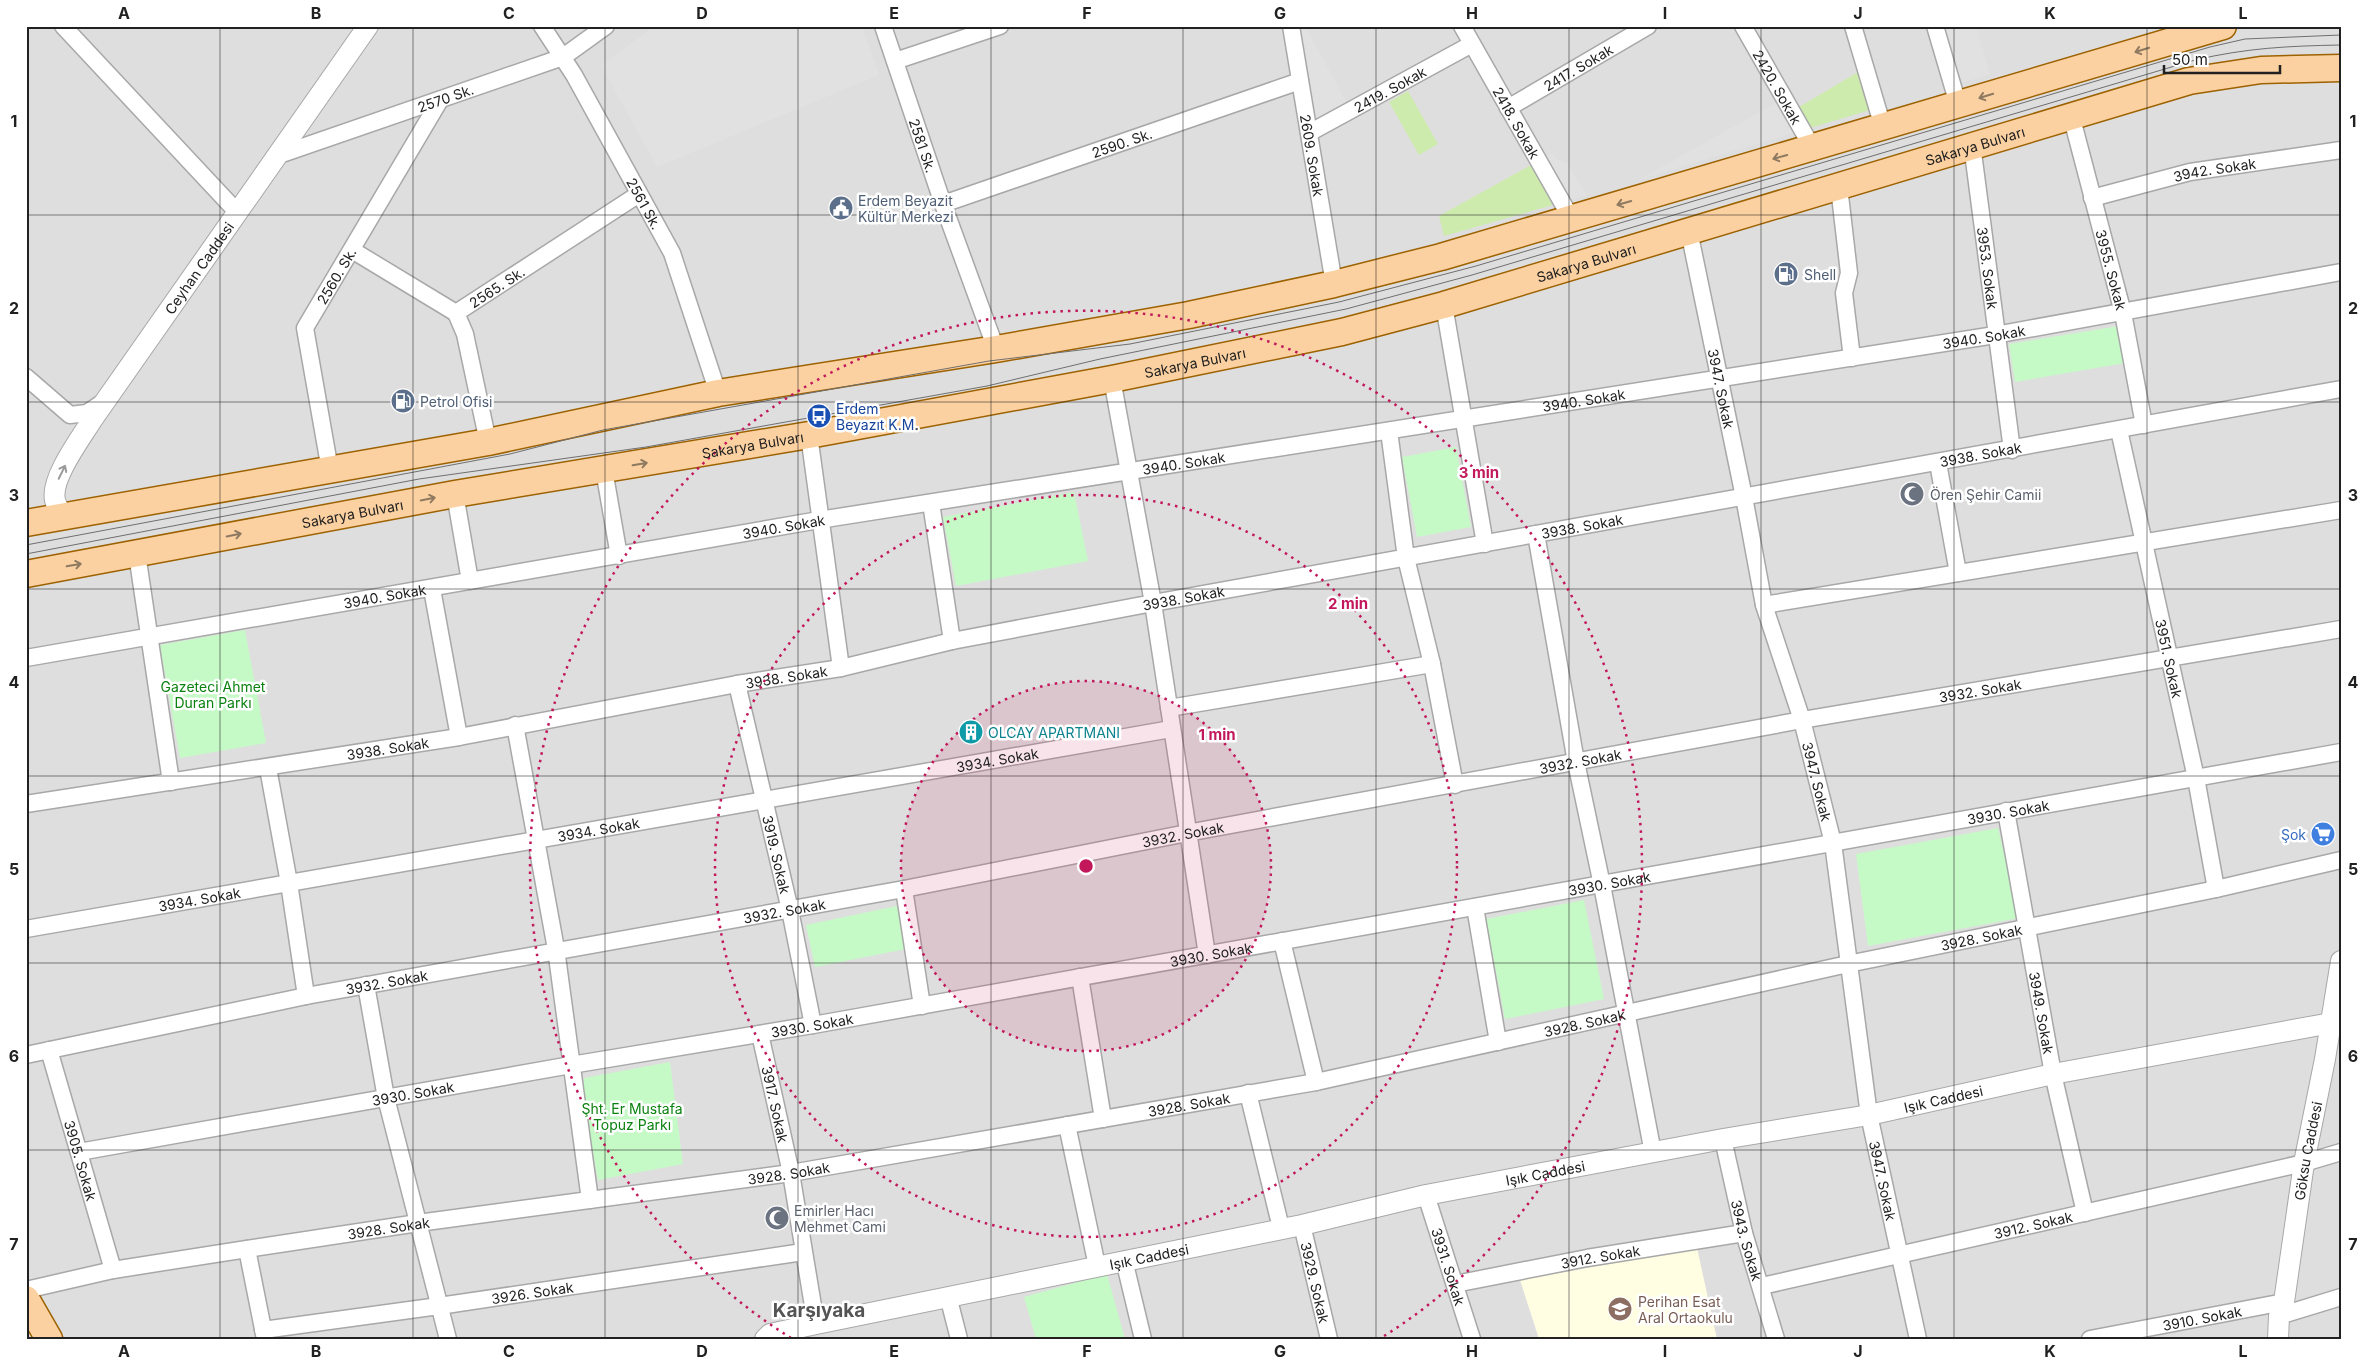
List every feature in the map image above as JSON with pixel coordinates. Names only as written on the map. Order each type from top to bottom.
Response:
[{"type":"main road","points":[[26,523],[488,442],[718,393],[1189,316],[1334,284],[1441,257],[2223,26]]},
{"type":"main road","name":"Sakarya Bulvarı","points":[[26,574],[455,494],[809,435],[1112,379],[1342,332],[1444,305],[1839,187],[2071,115],[2190,81],[2224,74],[2262,70],[2341,68]]},
{"type":"main road","points":[[26,1299],[49,1339]]},
{"type":"street","points":[[63,26],[238,213]]},
{"type":"street","name":"Ceyhan Caddesi","points":[[64,517],[55,500],[55,488],[74,450],[104,402],[368,26]]},
{"type":"street","name":"2561 Sk.","points":[[542,26],[563,57],[672,253],[718,393]]},
{"type":"street","name":"2570 Sk.","points":[[279,155],[563,57],[606,26]]},
{"type":"street","name":"2581 Sk.","points":[[883,26],[943,204],[996,349]]},
{"type":"street","points":[[895,61],[1000,26]]},
{"type":"street","name":"2609. Sokak","points":[[1291,26],[1334,284]]},
{"type":"street","name":"2418. Sokak","points":[[1462,26],[1571,218]]},
{"type":"street","name":"2417. Sokak","points":[[1508,108],[1648,26]]},
{"type":"street","name":"2420. Sokak","points":[[1743,26],[1812,147]]},
{"type":"street","points":[[1853,26],[1882,127]]},
{"type":"street","points":[[1935,26],[1958,104]]},
{"type":"street","name":"2419. Sokak","points":[[1309,133],[1472,44]]},
{"type":"street","name":"2590. Sk.","points":[[943,204],[1300,81]]},
{"type":"street","name":"2560. Sk.","points":[[330,470],[305,328],[440,100]]},
{"type":"street","name":"3955. Sokak","points":[[2071,115],[2123,312],[2144,425]]},
{"type":"street","name":"3953. Sokak","points":[[1972,145],[1995,335],[2012,450]]},
{"type":"street","name":"3942. Sokak","points":[[2092,198],[2190,172],[2341,150]]},
{"type":"street","points":[[1839,187],[1849,274],[1844,293],[1852,358]]},
{"type":"street","name":"2565. Sk.","points":[[352,250],[456,313],[639,194]]},
{"type":"street","name":"3947. Sokak","points":[[1689,232],[1744,497],[1764,605],[1802,720],[1833,843],[1868,1114],[1918,1339]]},
{"type":"street","name":"3940. Sokak","points":[[26,658],[432,589],[819,520],[1128,473],[1995,335],[2341,272]]},
{"type":"street","points":[[1444,305],[1485,544]]},
{"type":"street","points":[[456,313],[465,334],[488,442]]},
{"type":"street","points":[[26,377],[70,415],[87,414],[104,402]]},
{"type":"street","points":[[1112,379],[1153,603],[1207,954]]},
{"type":"street","name":"3938. Sokak","points":[[26,804],[459,737],[737,684],[840,668],[952,641],[1153,603],[2012,450],[2341,389]]},
{"type":"street","name":"3951. Sokak","points":[[2119,430],[2168,660],[2196,778],[2216,889]]},
{"type":"street","points":[[1389,431],[1406,558],[1432,664],[1455,785]]},
{"type":"street","points":[[809,435],[840,668]]},
{"type":"street","points":[[1938,463],[1958,573]]},
{"type":"street","points":[[604,470],[619,556]]},
{"type":"street","points":[[455,494],[470,581]]},
{"type":"street","points":[[931,503],[952,641]]},
{"type":"street","points":[[1764,605],[2341,510]]},
{"type":"street","points":[[1536,534],[1576,762],[1602,884],[1625,1014],[1653,1153]]},
{"type":"street","points":[[138,554],[171,782]]},
{"type":"street","points":[[432,589],[459,737]]},
{"type":"street","name":"3932. Sokak","points":[[26,1055],[306,996],[904,889],[1187,833],[1802,720],[2168,660],[2341,629]]},
{"type":"street","points":[[1168,708],[1432,664]]},
{"type":"street","name":"3919. Sokak","points":[[737,684],[790,910],[813,1025]]},
{"type":"street","points":[[515,725],[556,950],[590,1200]]},
{"type":"street","name":"3934. Sokak","points":[[26,929],[1171,729]]},
{"type":"street","name":"3930. Sokak","points":[[79,1152],[571,1065],[922,1006],[2341,752]]},
{"type":"street","points":[[268,768],[289,882],[306,996]]},
{"type":"street","name":"3949. Sokak","points":[[2006,812],[2053,1074],[2085,1213]]},
{"type":"street","name":"3928. Sokak","points":[[26,1290],[113,1270],[247,1249],[418,1223],[791,1173],[1316,1082],[1848,964],[2216,889],[2341,860]]},
{"type":"street","points":[[904,889],[922,1006]]},
{"type":"street","points":[[1474,907],[1498,1042]]},
{"type":"street","points":[[1282,941],[1316,1082]]},
{"type":"street","name":"Göksu Caddesi","points":[[2278,1339],[2304,1163],[2333,1057],[2331,1023],[2341,961]]},
{"type":"street","points":[[1080,978],[1103,1118]]},
{"type":"street","points":[[366,985],[386,1098],[448,1339]]},
{"type":"street","name":"Işık Caddesi","points":[[765,1339],[770,1334],[1302,1225],[1426,1195],[1723,1139],[1868,1114],[2053,1074],[2331,1023]]},
{"type":"street","name":"3917. Sokak","points":[[760,1034],[791,1173],[816,1324]]},
{"type":"street","name":"3905. Sokak","points":[[49,1050],[113,1270]]},
{"type":"street","points":[[1248,1094],[1281,1228]]},
{"type":"street","points":[[1067,1125],[1097,1266]]},
{"type":"street","name":"3943. Sokak","points":[[1723,1139],[1744,1233],[1762,1286],[1776,1339]]},
{"type":"street","name":"3912. Sokak","points":[[1762,1286],[2304,1163],[2341,1152]]},
{"type":"street","name":"3931. Sokak","points":[[1426,1195],[1472,1339]]},
{"type":"street","name":"3929. Sokak","points":[[1302,1225],[1329,1339]]},
{"type":"street","name":"3912. Sokak","points":[[1455,1284],[1587,1258],[1744,1233]]},
{"type":"street","points":[[247,1249],[264,1334]]},
{"type":"street","name":"3926. Sokak","points":[[264,1334],[803,1252]]},
{"type":"street","points":[[1124,1260],[1143,1339]]},
{"type":"street","points":[[948,1296],[959,1339]]},
{"type":"street","name":"3910. Sokak","points":[[2090,1339],[2282,1309],[2341,1297]]},
{"type":"shaded area","points":[[26,26],[2341,26],[2341,1339],[26,1339]]},
{"type":"shaded area","points":[[655,26],[862,26],[879,75],[657,167],[601,65]]},
{"type":"shaded area","points":[[1291,26],[1305,26],[1351,110],[1309,133]]},
{"type":"shaded area","points":[[1935,26],[1976,26],[1990,74],[1952,86]]},
{"type":"shaded area","points":[[1785,98],[1803,130],[1640,179]]},
{"type":"shaded area","points":[[1552,153],[1557,159],[1568,164],[1587,195],[1562,202],[1539,161]]},
{"type":"shaded area","name":"Perihan Esat Aral Ortaokulu","points":[[1697,1248],[1717,1339],[1539,1339],[1520,1280]]},
{"type":"green space","points":[[1858,72],[1870,110],[1810,128],[1799,107]]},
{"type":"green space","points":[[1408,91],[1438,144],[1419,155],[1389,102]]},
{"type":"green space","points":[[1531,165],[1553,205],[1444,236],[1439,216]]},
{"type":"green space","points":[[2119,326],[2125,363],[2015,382],[2009,344]]},
{"type":"green space","points":[[1456,447],[1471,527],[1417,537],[1402,457]]},
{"type":"green space","points":[[1074,492],[1088,561],[956,586],[943,517]]},
{"type":"green space","name":"Gazeteci Ahmet Duran Parkı","points":[[245,630],[266,743],[180,758],[160,645]]},
{"type":"green space","points":[[1998,828],[2019,918],[1868,946],[1856,854]]},
{"type":"green space","points":[[1584,900],[1604,999],[1505,1019],[1486,919]]},
{"type":"green space","points":[[897,906],[906,949],[815,967],[806,925]]},
{"type":"green space","name":"Şht. Er Mustafa Topuz Parkı","points":[[670,1062],[683,1164],[598,1180],[582,1094],[584,1078]]},
{"type":"green space","points":[[1107,1274],[1125,1339],[1036,1339],[1024,1297]]},
{"type":"tram line","points":[[26,545],[510,454],[603,430],[989,361],[1130,344],[1339,302],[1476,266],[2210,47],[2245,39],[2341,35]]},
{"type":"tram line","points":[[26,554],[419,479],[646,447],[987,386],[1100,359],[1346,309],[1472,275],[2195,60],[2267,48],[2341,45]]},
{"type":"place","name":"Erdem Beyazit Kültür Merkezi","points":[[841,208]]},
{"type":"place","name":"Shell","points":[[1786,274]]},
{"type":"place","name":"Petrol Ofisi","points":[[403,401]]},
{"type":"place","name":"Erdem Beyazıt K.M.","points":[[819,416]]},
{"type":"place","name":"Ören Şehir Camii","points":[[1912,494]]},
{"type":"place","name":"OLCAY APARTMANI","points":[[971,732]]},
{"type":"place","name":"Şok","points":[[2323,834]]},
{"type":"place","name":"Emirler Hacı Mehmet Cami","points":[[777,1218]]},
{"type":"place","name":"Perihan Esat Aral Ortaokulu","points":[[1620,1309]]},
{"type":"district","name":"Karşıyaka","points":[[819,1310]]}]
